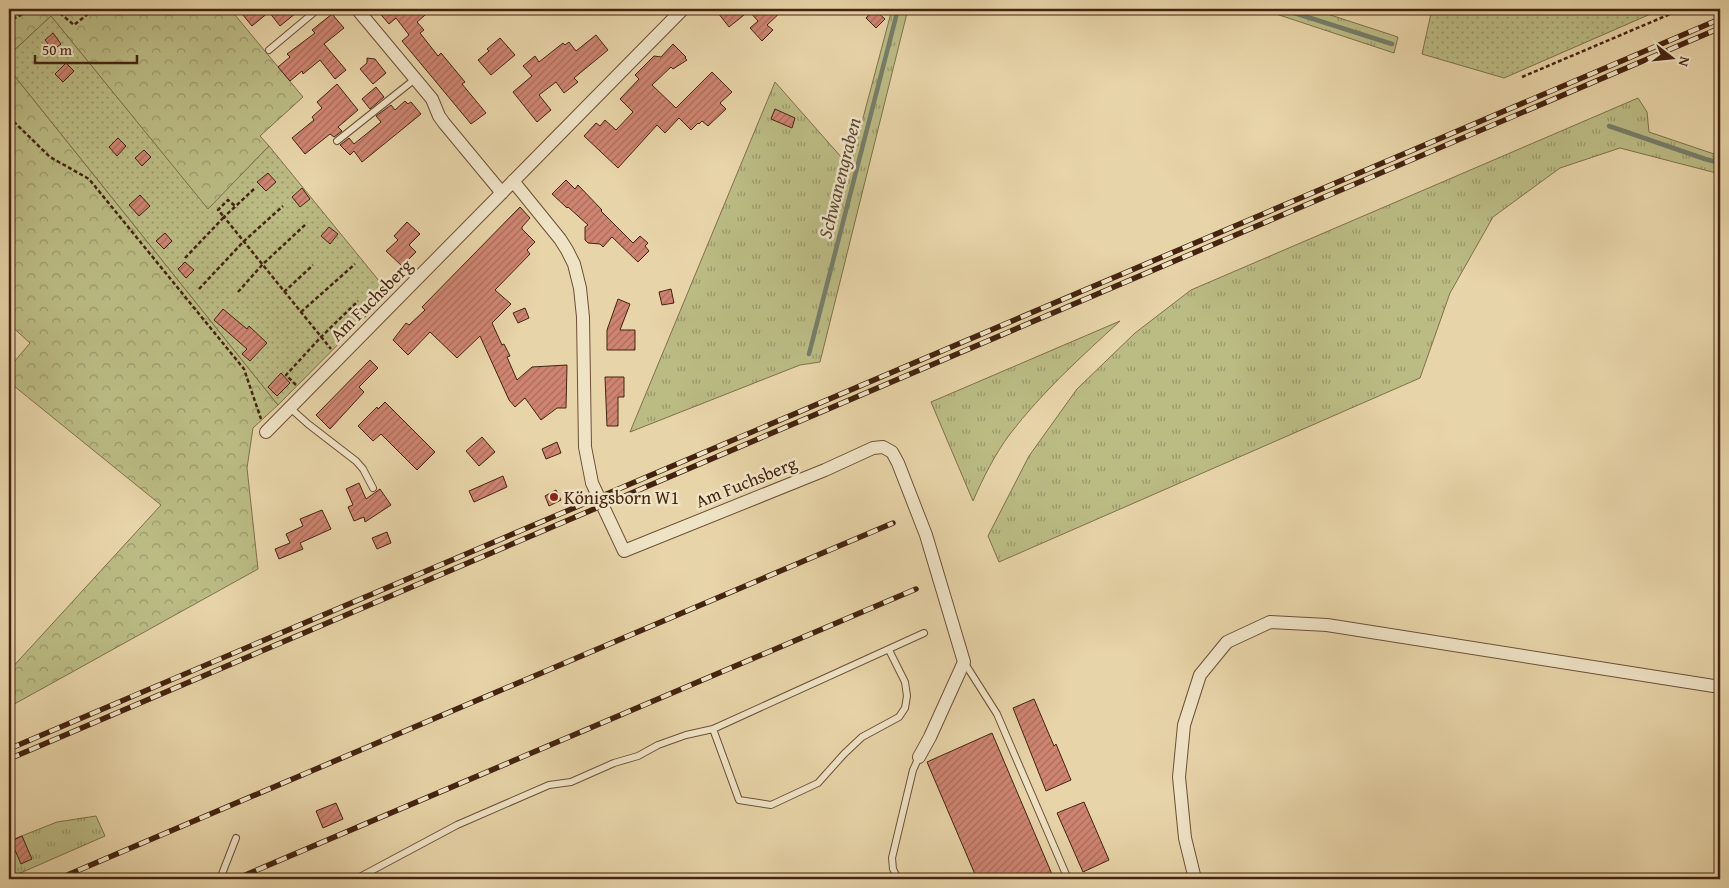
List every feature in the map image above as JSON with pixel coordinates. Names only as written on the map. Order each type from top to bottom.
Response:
[{"type":"street","points":[[357,9],[432,99],[438,116],[502,193]]},
{"type":"street","name":"Am Fuchsberg","points":[[266,432],[683,9]]},
{"type":"street","name":"Am Fuchsberg","points":[[513,181],[560,239],[568,250],[574,264],[580,288],[583,317],[584,447],[587,466],[592,483],[624,551],[825,470],[873,448],[883,447],[892,452],[898,463],[926,535],[964,662]]},
{"type":"street","points":[[1195,879],[1185,838],[1178,777],[1184,725],[1200,675],[1228,642],[1270,622],[1328,625],[1720,687]]},
{"type":"street","points":[[919,757],[964,662]]},
{"type":"lane","points":[[269,50],[318,9]]},
{"type":"lane","points":[[337,141],[414,79]]},
{"type":"lane","points":[[289,407],[356,461],[363,469],[373,488]]},
{"type":"lane","points":[[356,879],[457,825],[541,788],[571,782],[614,762],[638,756],[686,735],[713,729],[924,633]]},
{"type":"lane","points":[[713,729],[739,800],[771,805],[818,783],[862,737],[899,717],[905,708],[905,682],[889,650]]},
{"type":"lane","points":[[964,662],[997,714],[1068,879]]},
{"type":"lane","points":[[898,879],[892,858],[913,770],[919,757]]},
{"type":"lane","points":[[220,879],[236,838]]},
{"type":"path","points":[[9,24],[12,20],[32,9]]},
{"type":"path","points":[[55,9],[74,25],[94,9]]},
{"type":"path","points":[[1522,77],[1682,9]]},
{"type":"path","points":[[9,116],[50,156],[90,179],[244,369],[266,432]]},
{"type":"path","points":[[185,258],[254,189]]},
{"type":"path","points":[[236,206],[228,200],[218,210],[338,359]]},
{"type":"path","points":[[199,289],[243,242],[283,206]]},
{"type":"path","points":[[238,292],[262,265],[307,223]]},
{"type":"path","points":[[301,312],[355,264]]},
{"type":"path","points":[[284,292],[313,265]]},
{"type":"path","points":[[304,394],[286,375],[358,301]]},
{"type":"green space","points":[[9,9],[230,9],[303,97],[260,136],[269,146],[208,210],[51,16],[9,55]]},
{"type":"green space","points":[[892,9],[908,9],[820,362],[800,365],[630,432],[775,82],[850,167]]},
{"type":"green space","points":[[1261,9],[1312,9],[1398,37],[1394,53]]},
{"type":"green space","points":[[1432,9],[1662,9],[1504,78],[1422,54]]},
{"type":"green space","points":[[51,16],[208,209],[269,146],[389,293],[278,405],[9,69],[9,55]]},
{"type":"green space","points":[[9,69],[278,405],[253,428],[247,468],[258,569],[9,707],[9,671],[161,505],[9,382],[9,368],[30,343],[9,324]]},
{"type":"green space","points":[[1638,98],[1647,112],[1649,132],[1720,156],[1720,174],[1620,148],[1560,168],[1493,217],[1450,293],[1420,378],[999,562],[988,536],[1029,456],[1077,389],[1135,333],[1191,290]]},
{"type":"green space","points":[[1120,321],[1063,375],[1022,419],[994,458],[973,501],[931,402]]},
{"type":"green space","points":[[96,816],[105,836],[9,878],[9,841],[57,822]]},
{"type":"building","points":[[238,9],[301,9],[280,26],[269,12],[252,26]]},
{"type":"building","points":[[376,9],[432,9],[417,22],[424,30],[420,33],[438,56],[441,53],[465,82],[462,84],[486,113],[471,124],[402,41],[409,35],[396,18],[389,24]]},
{"type":"building","points":[[715,9],[784,9],[767,25],[773,30],[762,41],[750,28],[758,21],[749,11],[729,27]]},
{"type":"building","points":[[874,9],[885,19],[876,28],[866,18]]},
{"type":"building","points":[[332,14],[344,28],[324,44],[346,70],[335,79],[320,60],[303,74],[302,71],[290,81],[278,67],[290,57],[287,54],[315,33],[312,30]]},
{"type":"building","points":[[53,33],[61,44],[53,50],[45,40]]},
{"type":"building","points":[[596,35],[608,50],[574,78],[578,82],[564,93],[556,82],[539,95],[551,110],[537,122],[513,92],[532,76],[523,66],[535,56],[539,62],[563,43],[565,45],[569,42],[576,51]]},
{"type":"building","points":[[500,38],[515,55],[491,75],[478,60]]},
{"type":"building","points":[[673,44],[687,60],[673,69],[671,67],[652,85],[676,108],[712,72],[732,92],[720,103],[726,109],[708,126],[702,121],[691,130],[679,118],[665,133],[657,125],[618,168],[584,136],[596,123],[600,126],[605,120],[616,130],[633,112],[620,99],[639,79],[635,75],[654,56],[661,57]]},
{"type":"building","points":[[367,58],[375,59],[386,73],[373,84],[360,69],[367,63]]},
{"type":"building","points":[[66,63],[74,71],[63,82],[55,74]]},
{"type":"building","points":[[337,84],[358,110],[338,127],[342,131],[334,137],[330,134],[305,154],[292,138],[314,120],[312,117],[322,108],[317,102]]},
{"type":"building","points":[[376,87],[384,97],[370,109],[362,99]]},
{"type":"building","points":[[405,101],[408,104],[411,102],[421,114],[362,162],[354,151],[350,155],[340,145],[349,138],[354,144],[381,122],[376,116],[391,105],[395,110]]},
{"type":"building","points":[[775,109],[795,118],[792,128],[771,119]]},
{"type":"building","points":[[118,138],[126,146],[117,156],[109,147]]},
{"type":"building","points":[[144,150],[151,157],[142,166],[135,158]]},
{"type":"building","points":[[268,173],[276,182],[266,191],[257,182]]},
{"type":"building","points":[[566,180],[575,189],[578,185],[633,243],[640,236],[648,243],[645,246],[649,251],[638,262],[612,237],[603,247],[600,244],[588,243],[585,240],[585,227],[588,225],[552,194]]},
{"type":"building","points":[[302,188],[310,199],[300,207],[292,197]]},
{"type":"building","points":[[140,195],[150,206],[139,216],[129,205]]},
{"type":"building","points":[[520,207],[530,218],[522,229],[535,242],[527,250],[530,254],[495,290],[511,304],[492,323],[502,345],[504,344],[510,356],[507,357],[517,380],[532,367],[567,365],[566,408],[557,408],[541,420],[525,398],[515,407],[509,400],[480,336],[457,358],[430,332],[408,355],[393,340],[406,323],[409,325],[425,310],[422,307]]},
{"type":"building","points":[[407,222],[420,234],[409,245],[416,252],[402,266],[386,251],[398,240],[394,236]]},
{"type":"building","points":[[329,227],[338,234],[330,244],[321,236]]},
{"type":"building","points":[[165,233],[172,241],[164,249],[156,241]]},
{"type":"building","points":[[185,262],[194,270],[186,278],[178,269]]},
{"type":"building","points":[[671,289],[674,303],[662,305],[659,292]]},
{"type":"building","points":[[618,299],[630,304],[620,330],[635,330],[635,350],[607,350],[607,330]]},
{"type":"building","points":[[525,308],[529,318],[518,323],[513,313]]},
{"type":"building","points":[[223,309],[247,329],[249,326],[267,343],[250,361],[242,354],[247,349],[214,320]]},
{"type":"building","points":[[370,360],[378,368],[359,387],[364,392],[330,429],[316,415]]},
{"type":"building","points":[[281,373],[290,383],[277,396],[268,387]]},
{"type":"building","points":[[605,377],[624,377],[624,397],[618,397],[618,426],[607,426]]},
{"type":"building","points":[[385,402],[435,452],[417,470],[381,434],[373,441],[358,426],[377,407],[378,409]]},
{"type":"building","points":[[482,437],[495,452],[479,466],[466,451]]},
{"type":"building","points":[[557,442],[561,453],[546,459],[542,449]]},
{"type":"building","points":[[503,476],[507,487],[474,502],[469,491]]},
{"type":"building","points":[[359,483],[366,499],[380,489],[391,505],[365,522],[364,517],[354,521],[348,507],[353,505],[346,489]]},
{"type":"building","name":"Königsborn W1","points":[[556,490],[561,500],[549,506],[545,496]]},
{"type":"building","points":[[322,510],[331,529],[300,543],[303,549],[279,559],[275,549],[290,543],[286,534],[303,526],[300,519]]},
{"type":"building","points":[[387,532],[391,543],[377,549],[372,538]]},
{"type":"building","points":[[1034,699],[1071,780],[1046,791],[1013,708]]},
{"type":"building","points":[[992,733],[1054,879],[977,879],[927,762]]},
{"type":"building","points":[[1084,802],[1109,860],[1083,872],[1057,813]]},
{"type":"building","points":[[336,803],[343,819],[323,828],[316,811]]},
{"type":"building","points":[[22,836],[32,859],[21,864],[11,841]]},
{"type":"waterway","name":"Schwanengraben","points":[[809,354],[898,9]]},
{"type":"waterway","points":[[1282,9],[1392,44]]},
{"type":"waterway","points":[[1609,126],[1720,163]]},
{"type":"railway","points":[[9,749],[1720,19]]},
{"type":"railway","points":[[9,759],[1720,28]]},
{"type":"railway","points":[[58,879],[893,523]]},
{"type":"railway","points":[[236,879],[916,589]]},
{"type":"place","name":"Königsborn W1","points":[[554,497]]}]
